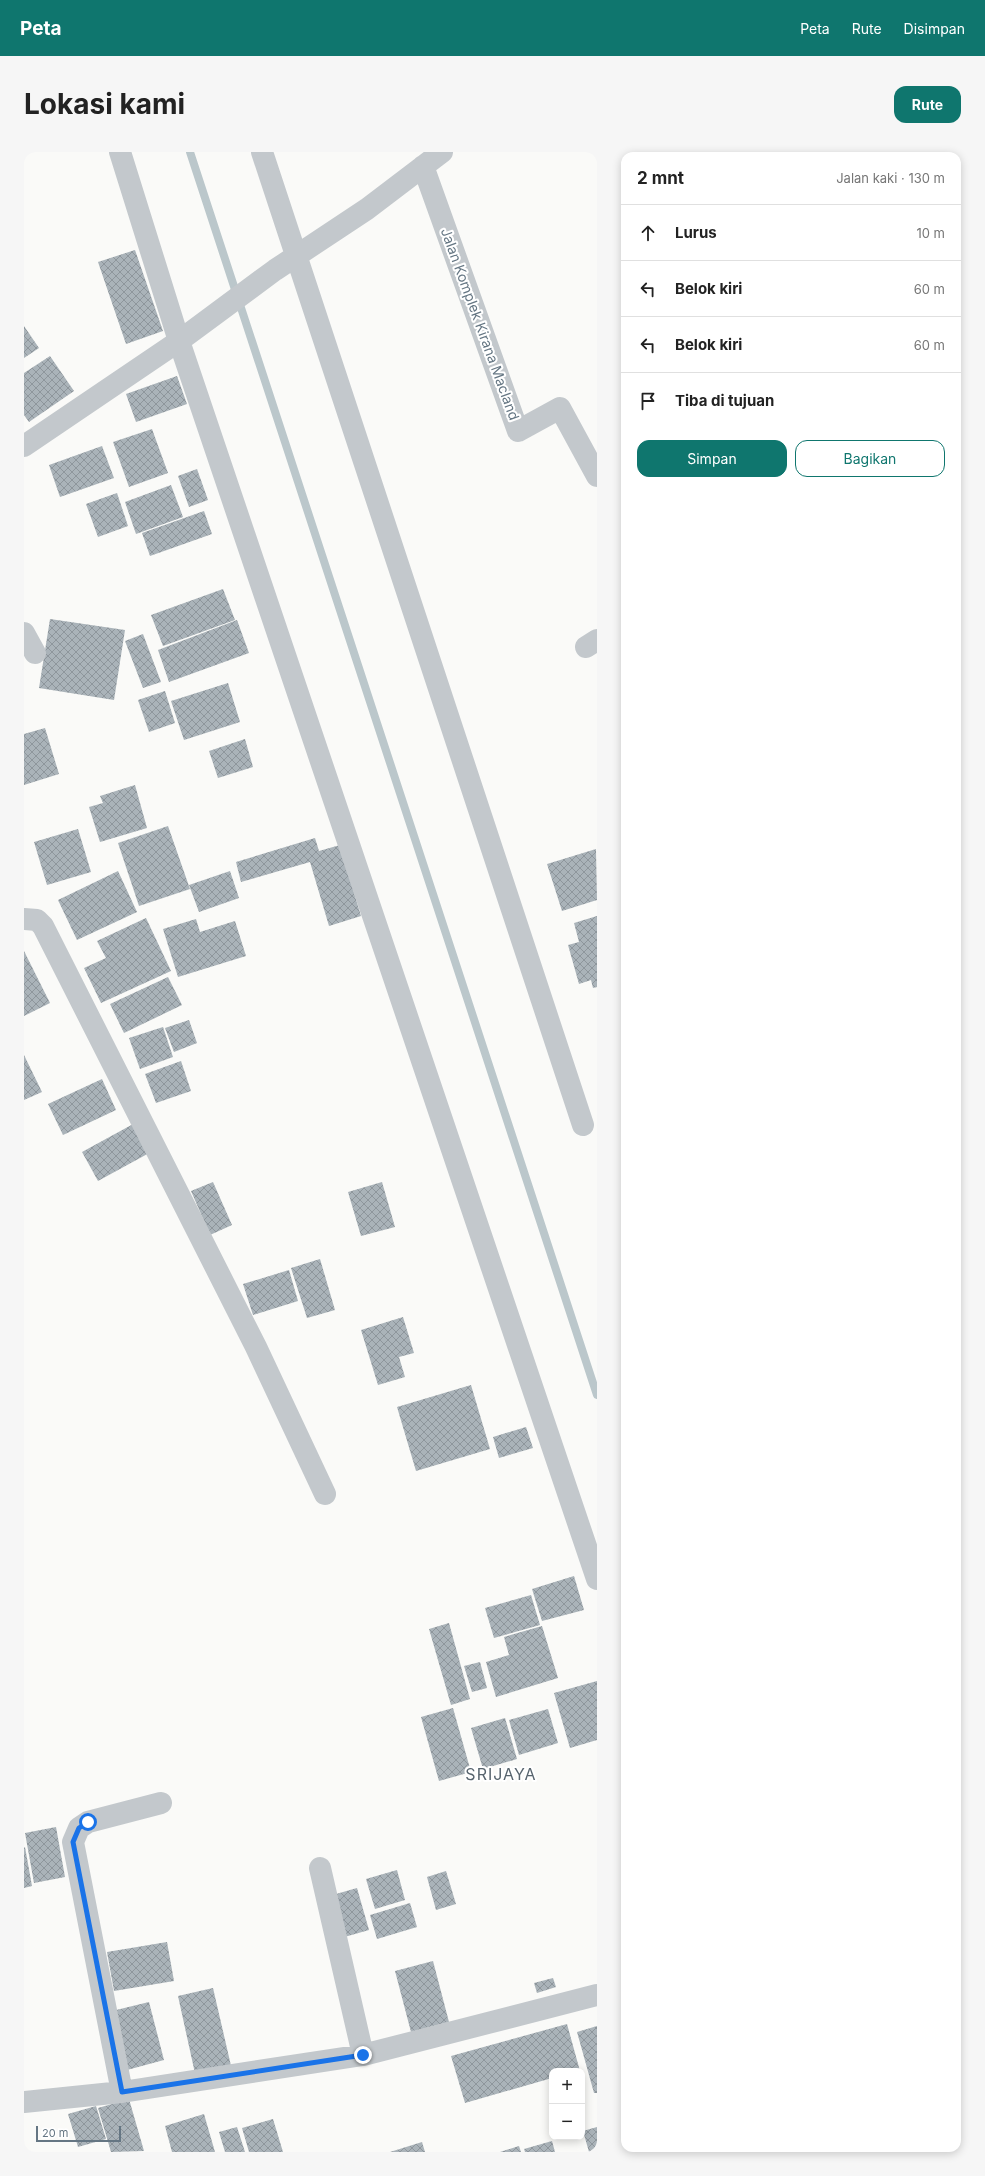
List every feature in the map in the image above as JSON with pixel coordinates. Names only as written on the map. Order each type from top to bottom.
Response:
[{"type":"street","points":[[120,152],[179,341],[597,1579]]},
{"type":"street","points":[[262,152],[582,1124]]},
{"type":"street","points":[[24,446],[179,341],[197,326],[275,270],[367,209],[442,152]]},
{"type":"street","name":"Jalan Komplek Kirana Macland","points":[[423,166],[518,431],[560,408],[597,476]]},
{"type":"street","points":[[24,633],[35,653]]},
{"type":"street","points":[[24,919],[37,920],[43,926],[256,1348],[325,1494]]},
{"type":"street","points":[[122,2092],[73,1842],[79,1828],[88,1822],[161,1803]]},
{"type":"street","points":[[320,1868],[363,2055]]},
{"type":"street","points":[[24,2102],[122,2092],[363,2055],[597,1994]]},
{"type":"building","points":[[135,250],[163,331],[126,344],[98,262]]},
{"type":"building","points":[[24,326],[39,348],[24,358]]},
{"type":"building","points":[[50,356],[74,391],[29,422],[24,415],[24,373]]},
{"type":"building","points":[[177,376],[187,404],[136,422],[126,394]]},
{"type":"building","points":[[152,429],[168,473],[129,487],[113,442]]},
{"type":"building","points":[[102,446],[114,478],[60,497],[49,465]]},
{"type":"building","points":[[197,469],[208,500],[189,507],[178,476]]},
{"type":"building","points":[[171,485],[183,517],[136,534],[125,502]]},
{"type":"building","points":[[117,493],[128,526],[98,537],[86,504]]},
{"type":"building","points":[[204,511],[212,534],[150,556],[142,533]]},
{"type":"building","points":[[223,589],[235,620],[163,646],[151,615]]},
{"type":"building","points":[[50,619],[125,630],[114,700],[39,688]]},
{"type":"building","points":[[237,620],[249,653],[169,682],[158,650]]},
{"type":"building","points":[[143,634],[161,682],[143,688],[125,641]]},
{"type":"building","points":[[228,683],[240,722],[184,740],[171,701]]},
{"type":"building","points":[[165,691],[175,723],[149,732],[138,700]]},
{"type":"building","points":[[45,728],[59,774],[24,785],[24,734]]},
{"type":"building","points":[[245,739],[253,767],[218,778],[209,751]]},
{"type":"building","points":[[135,785],[147,828],[100,842],[89,807],[103,803],[100,796]]},
{"type":"building","points":[[168,826],[190,889],[139,906],[118,843]]},
{"type":"building","points":[[78,829],[91,872],[47,885],[34,842]]},
{"type":"building","points":[[315,838],[319,851],[340,845],[361,916],[329,926],[310,862],[241,882],[236,862]]},
{"type":"building","points":[[596,849],[597,900],[562,911],[547,864]]},
{"type":"building","points":[[118,871],[137,912],[77,940],[58,900]]},
{"type":"building","points":[[230,871],[239,898],[199,912],[189,885]]},
{"type":"building","points":[[597,916],[597,987],[593,988],[591,980],[579,984],[568,945],[579,942],[574,923]]},
{"type":"building","points":[[146,918],[171,971],[101,1003],[84,968],[106,958],[97,941]]},
{"type":"building","points":[[196,919],[200,932],[235,921],[246,956],[178,977],[163,929]]},
{"type":"building","points":[[24,951],[50,1003],[24,1016]]},
{"type":"building","points":[[168,977],[182,1005],[124,1033],[110,1004]]},
{"type":"building","points":[[189,1020],[197,1043],[174,1052],[165,1028]]},
{"type":"building","points":[[163,1027],[173,1057],[140,1069],[129,1038]]},
{"type":"building","points":[[24,1055],[42,1092],[24,1100]]},
{"type":"building","points":[[181,1061],[191,1091],[156,1103],[145,1074]]},
{"type":"building","points":[[102,1079],[116,1110],[63,1135],[48,1104]]},
{"type":"building","points":[[135,1123],[151,1152],[98,1181],[82,1152]]},
{"type":"building","points":[[213,1182],[232,1225],[210,1235],[191,1191]]},
{"type":"building","points":[[382,1182],[395,1227],[361,1236],[348,1192]]},
{"type":"building","points":[[320,1259],[335,1310],[307,1318],[291,1268]]},
{"type":"building","points":[[289,1270],[298,1301],[253,1315],[243,1284]]},
{"type":"building","points":[[403,1317],[414,1353],[399,1357],[405,1377],[378,1385],[361,1330]]},
{"type":"building","points":[[471,1385],[490,1449],[416,1471],[397,1407]]},
{"type":"building","points":[[526,1427],[533,1448],[499,1458],[493,1437]]},
{"type":"building","points":[[574,1576],[584,1610],[542,1621],[532,1589]]},
{"type":"building","points":[[531,1595],[540,1625],[494,1638],[485,1608]]},
{"type":"building","points":[[449,1623],[470,1699],[451,1705],[429,1629]]},
{"type":"building","points":[[542,1626],[558,1678],[496,1697],[486,1662],[509,1655],[504,1637]]},
{"type":"building","points":[[480,1662],[487,1688],[472,1692],[464,1666]]},
{"type":"building","points":[[597,1681],[597,1740],[570,1748],[554,1693]]},
{"type":"building","points":[[453,1708],[471,1772],[439,1781],[421,1717]]},
{"type":"building","points":[[548,1709],[558,1743],[519,1755],[509,1720]]},
{"type":"building","points":[[505,1718],[517,1759],[483,1769],[471,1728]]},
{"type":"building","points":[[56,1827],[65,1877],[34,1883],[25,1833]]},
{"type":"building","points":[[25,1847],[32,1886],[24,1888],[24,1848]]},
{"type":"building","points":[[397,1870],[405,1900],[375,1909],[366,1879]]},
{"type":"building","points":[[446,1871],[456,1904],[436,1910],[427,1877]]},
{"type":"building","points":[[357,1888],[369,1930],[341,1938],[329,1896]]},
{"type":"building","points":[[410,1903],[417,1927],[377,1939],[370,1915]]},
{"type":"building","points":[[167,1942],[174,1981],[114,1991],[107,1952]]},
{"type":"building","points":[[433,1961],[449,2022],[411,2032],[395,1971]]},
{"type":"building","points":[[553,1978],[556,1987],[537,1993],[534,1983]]},
{"type":"building","points":[[213,1988],[232,2070],[196,2078],[178,1996]]},
{"type":"building","points":[[149,2002],[164,2060],[127,2070],[112,2011]]},
{"type":"building","points":[[567,2024],[579,2068],[549,2068],[549,2079],[465,2103],[451,2056]]},
{"type":"building","points":[[597,2026],[597,2093],[594,2093],[577,2032]]},
{"type":"building","points":[[129,2099],[144,2151],[111,2152],[98,2108]]},
{"type":"building","points":[[96,2106],[106,2139],[78,2147],[68,2114]]},
{"type":"building","points":[[204,2114],[215,2152],[172,2152],[165,2126]]},
{"type":"building","points":[[273,2119],[283,2152],[249,2152],[242,2128]]},
{"type":"building","points":[[237,2127],[245,2152],[225,2152],[219,2132]]},
{"type":"building","points":[[597,2127],[597,2152],[589,2152],[585,2138],[585,2130]]},
{"type":"building","points":[[552,2141],[555,2152],[525,2152],[524,2149]]},
{"type":"building","points":[[422,2142],[425,2152],[390,2152]]},
{"type":"building","points":[[519,2146],[521,2152],[500,2152]]},
{"type":"waterway","points":[[190,152],[597,1395]]},
{"type":"district","name":"SRIJAYA","points":[[501,1774]]},
{"type":"route","points":[[88,1822],[79,1828],[73,1842],[122,2092],[363,2055]]}]
